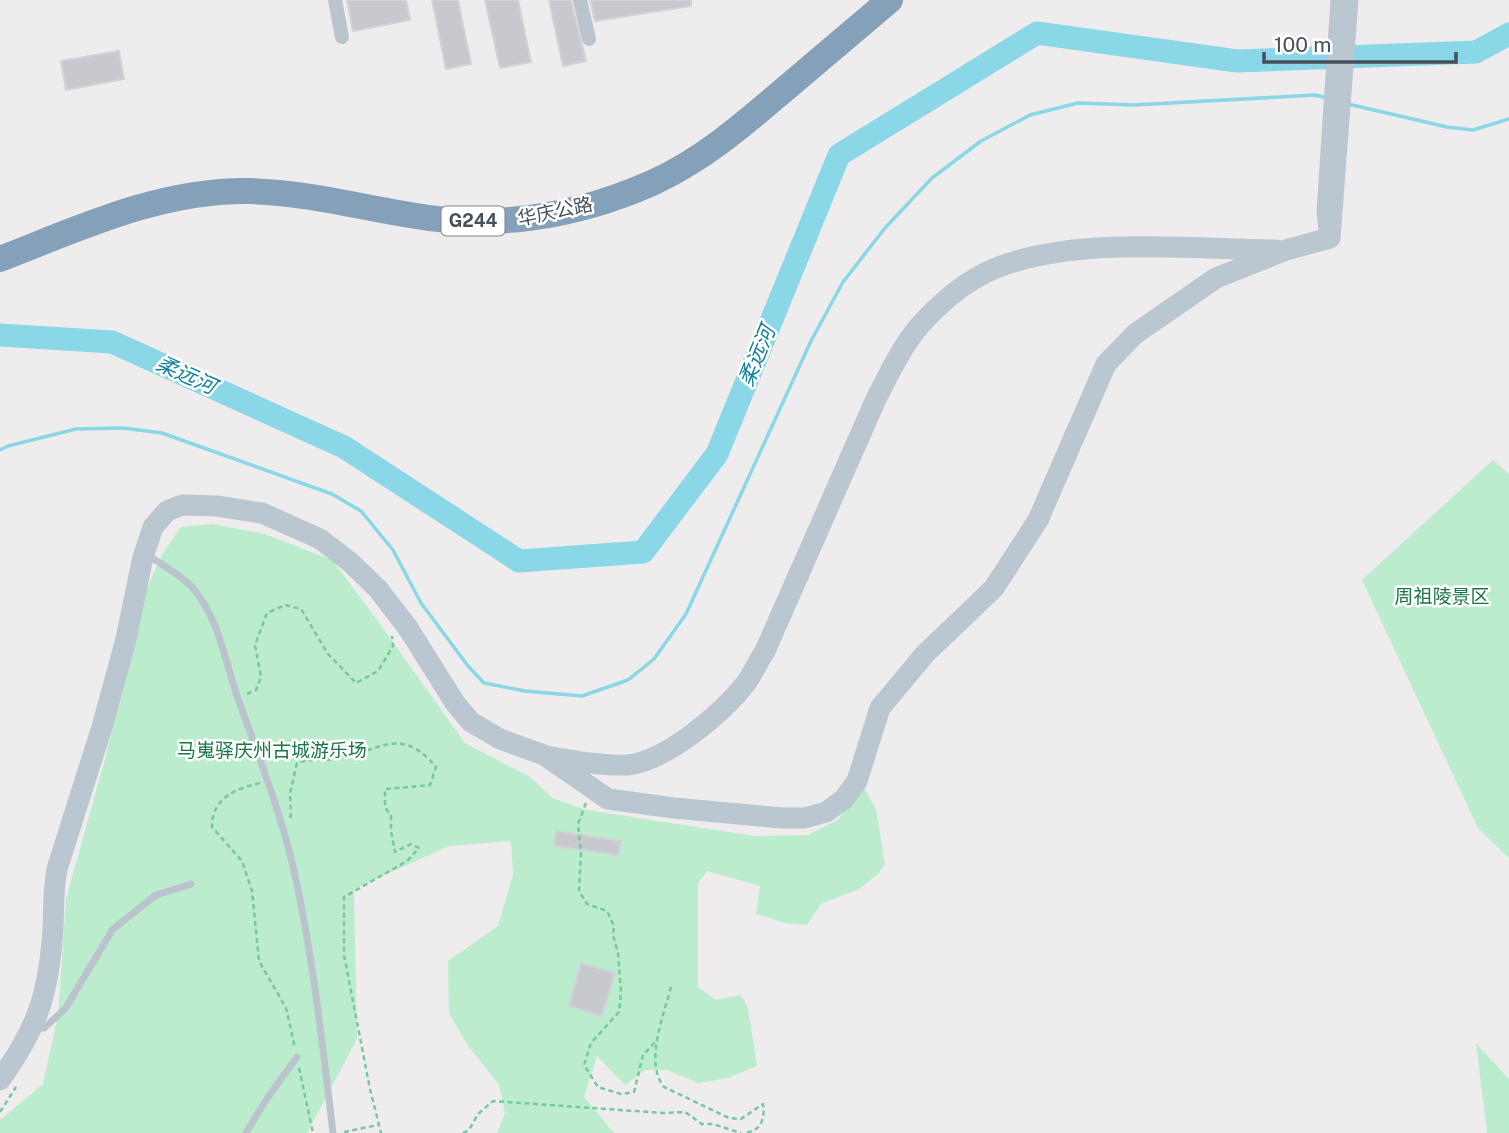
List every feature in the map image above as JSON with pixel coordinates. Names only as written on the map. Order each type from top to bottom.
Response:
[{"type":"highway","name":"华庆公路","points":[[0,252],[142,199],[189,188],[222,185],[274,186],[411,209],[478,216],[523,213],[588,200],[650,177],[699,150],[729,128],[880,0]]},
{"type":"highway","name":"华庆公路","points":[[0,259],[122,212],[191,195],[274,192],[411,215],[479,222],[524,219],[590,205],[652,183],[703,155],[734,133],[890,0]]},
{"type":"street","points":[[335,0],[342,37]]},
{"type":"street","points":[[580,0],[589,39]]},
{"type":"street","points":[[544,755],[608,799],[674,808],[804,818],[826,812],[844,799],[857,782],[880,708],[925,654],[994,588],[1038,520],[1106,364],[1135,334],[1216,278],[1286,250],[1330,238],[1341,0]]},
{"type":"street","points":[[1330,212],[1348,0]]},
{"type":"street","points":[[0,1080],[22,1049],[41,1007],[48,975],[53,928],[53,889],[57,869],[103,727],[145,552],[153,527],[167,511],[182,505],[216,506],[262,513],[320,539],[350,562],[378,589],[408,628],[455,703],[471,722],[500,739],[544,755],[593,764],[630,765],[662,753],[695,732],[746,683],[765,651],[876,399],[915,331],[940,305],[969,283],[996,268],[1073,251],[1132,247],[1286,250]]},
{"type":"lane","points":[[145,552],[190,585],[206,608],[222,642],[267,781],[296,878],[308,940],[333,1133]]},
{"type":"lane","points":[[32,1028],[44,1028],[65,1009],[113,929],[156,895],[191,884]]},
{"type":"lane","points":[[246,1133],[297,1057]]},
{"type":"path","points":[[238,698],[256,690],[261,677],[255,645],[267,613],[285,605],[301,609],[327,654],[356,682],[377,671],[393,646],[390,626]]},
{"type":"path","points":[[282,828],[291,815],[290,794],[297,763],[310,758],[334,759],[379,745],[405,743],[424,753],[436,767],[430,785],[386,789],[384,807],[391,816],[395,852],[411,844],[419,848],[407,861],[344,897],[344,955],[381,1133]]},
{"type":"path","points":[[267,781],[239,788],[223,799],[212,814],[212,827],[242,861],[252,891],[259,961],[286,1008],[313,1133]]},
{"type":"path","points":[[591,788],[578,824],[581,854],[579,891],[587,904],[607,911],[614,926],[621,992],[619,1012],[591,1043],[584,1065],[598,1087],[621,1094],[634,1092],[643,1055],[658,1039]]},
{"type":"path","points":[[463,1133],[469,1130],[478,1114],[494,1101],[663,1113],[685,1112],[702,1124],[713,1124],[742,1133],[752,1132],[762,1125],[763,1104],[741,1119],[729,1118],[664,1087],[659,1080],[655,1054],[671,987]]},
{"type":"path","points":[[341,1133],[378,1125]]},
{"type":"green space","name":"周祖陵景区","points":[[1493,460],[1509,474],[1509,858],[1478,828],[1362,580]]},
{"type":"green space","name":"马嵬驿庆州古城游乐场","points":[[212,524],[265,534],[332,560],[465,743],[530,777],[552,798],[587,810],[754,836],[808,835],[839,819],[862,784],[876,809],[885,864],[878,874],[859,889],[821,904],[807,925],[785,923],[756,914],[760,886],[707,871],[698,883],[698,987],[716,1000],[741,995],[748,1008],[757,1066],[728,1078],[698,1083],[667,1070],[645,1070],[625,1085],[597,1056],[584,1097],[614,1133],[497,1133],[505,1113],[499,1085],[469,1047],[449,1014],[448,961],[498,926],[513,875],[511,841],[449,846],[354,889],[357,1039],[307,1133],[0,1133],[0,1120],[43,1084],[58,1015],[66,899],[105,759],[146,590],[163,553],[181,527]]},
{"type":"green space","points":[[1476,1043],[1509,1079],[1509,1133],[1487,1133]]},
{"type":"building","points":[[347,0],[406,0],[410,20],[353,31]]},
{"type":"building","points":[[432,0],[458,0],[471,64],[446,69]]},
{"type":"building","points":[[485,0],[518,0],[531,62],[500,68]]},
{"type":"building","points":[[549,0],[571,0],[586,61],[563,66]]},
{"type":"building","points":[[590,0],[691,0],[691,6],[595,21]]},
{"type":"building","points":[[119,51],[124,79],[66,90],[61,61]]},
{"type":"building","points":[[556,831],[621,841],[619,855],[554,846]]},
{"type":"building","points":[[581,963],[615,973],[602,1016],[569,1006]]},
{"type":"waterway","name":"柔远河","points":[[0,335],[112,342],[344,447],[519,561],[643,552],[717,454],[839,155],[1037,33],[1237,61],[1476,52],[1509,34]]},
{"type":"waterway","points":[[0,450],[76,429],[123,428],[162,433],[332,494],[361,511],[393,550],[421,603],[484,683],[525,691],[582,696],[628,680],[654,659],[686,614],[811,341],[843,282],[885,228],[932,178],[981,141],[1030,115],[1078,103],[1134,105],[1315,95],[1327,98]]},
{"type":"waterway","points":[[1348,104],[1447,127],[1473,130],[1509,119]]}]
